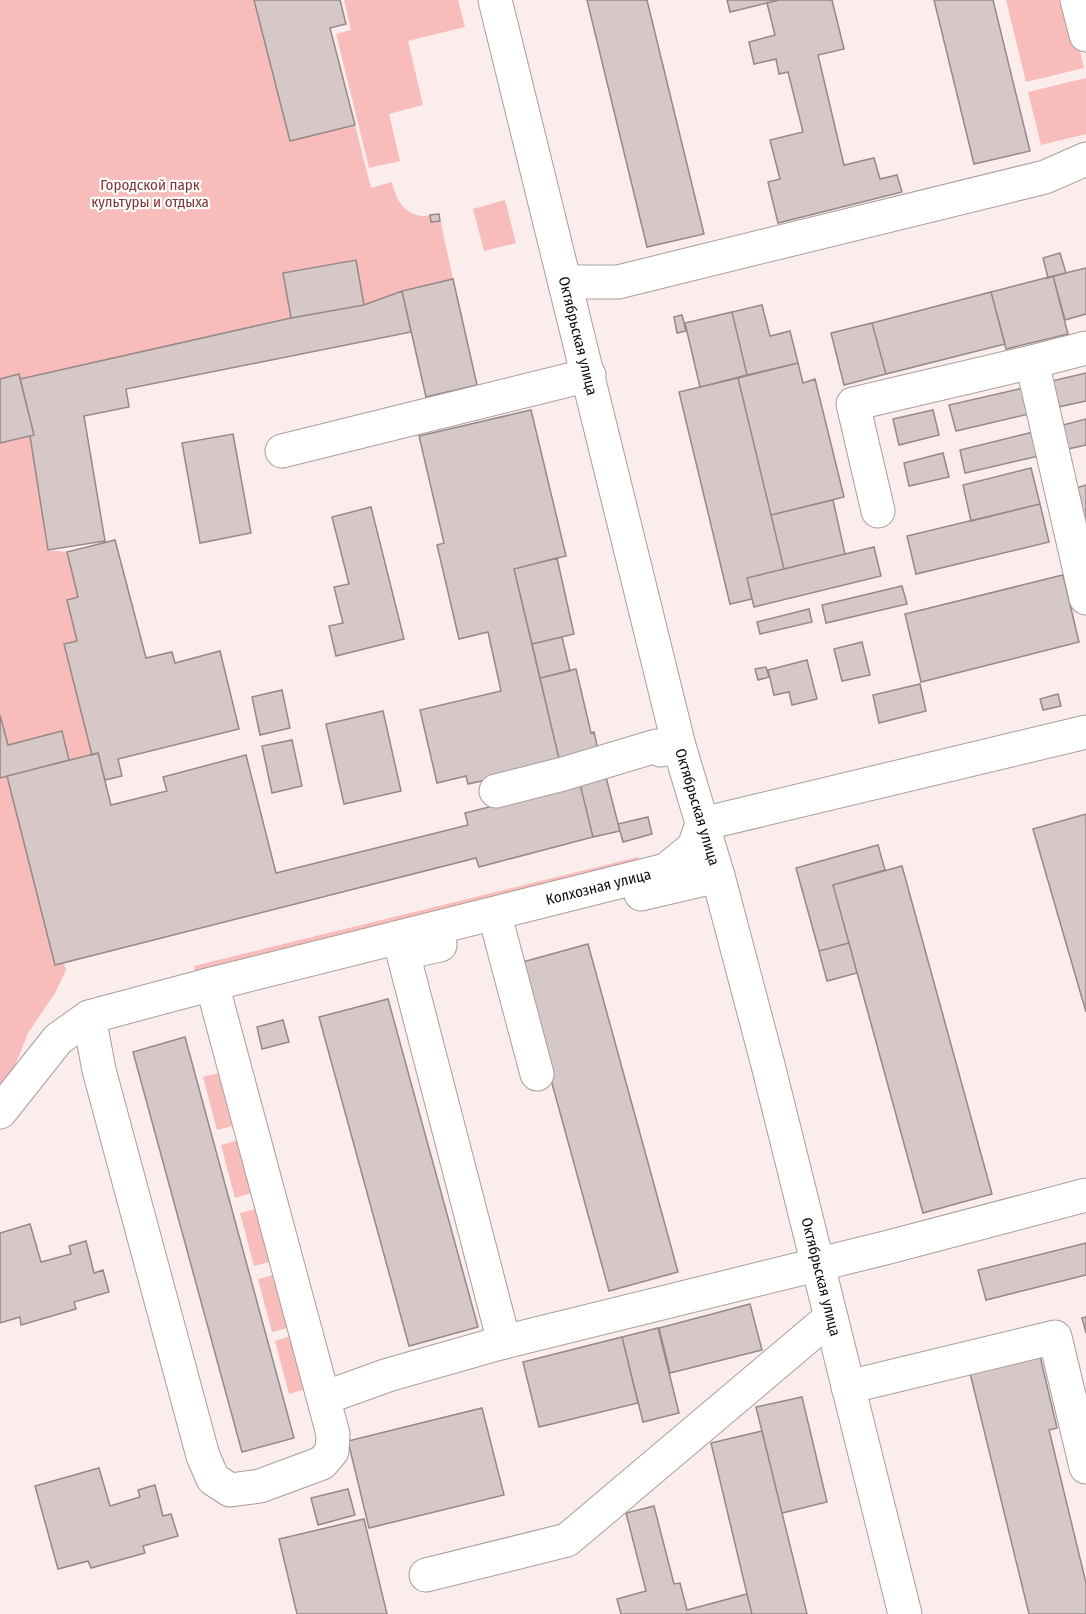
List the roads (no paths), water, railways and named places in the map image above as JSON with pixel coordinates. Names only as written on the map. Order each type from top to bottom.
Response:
[{"type":"street","name":"Октябрьская улица","points":[[495,0],[679,746],[718,876],[768,1065],[905,1614]]},
{"type":"street","points":[[1077,0],[1086,35]]},
{"type":"street","points":[[566,282],[618,282],[1045,177],[1086,159]]},
{"type":"street","points":[[878,511],[853,404],[1086,348]]},
{"type":"street","points":[[1032,362],[1086,598]]},
{"type":"street","points":[[282,451],[589,375]]},
{"type":"street","points":[[702,824],[1086,732]]},
{"type":"street","points":[[496,791],[656,746],[661,750],[679,746]]},
{"type":"street","name":"Колхозная улица","points":[[89,1017],[215,993],[666,870],[694,847],[702,824]]},
{"type":"street","points":[[0,1112],[58,1039],[89,1017],[102,1081],[200,1444],[213,1479],[230,1490],[260,1486],[322,1462],[332,1451],[333,1434],[215,993],[499,931],[718,876]]},
{"type":"street","points":[[499,931],[537,1074]]},
{"type":"street","points":[[403,953],[504,1342]]},
{"type":"street","points":[[324,1398],[388,1375],[504,1342],[889,1247],[1086,1195]]},
{"type":"street","points":[[426,1575],[567,1540],[831,1317]]},
{"type":"street","points":[[848,1387],[1054,1337],[1086,1467]]},
{"type":"park label","name":"Городской парк культуры и отдыха","points":[[150,194]]}]
